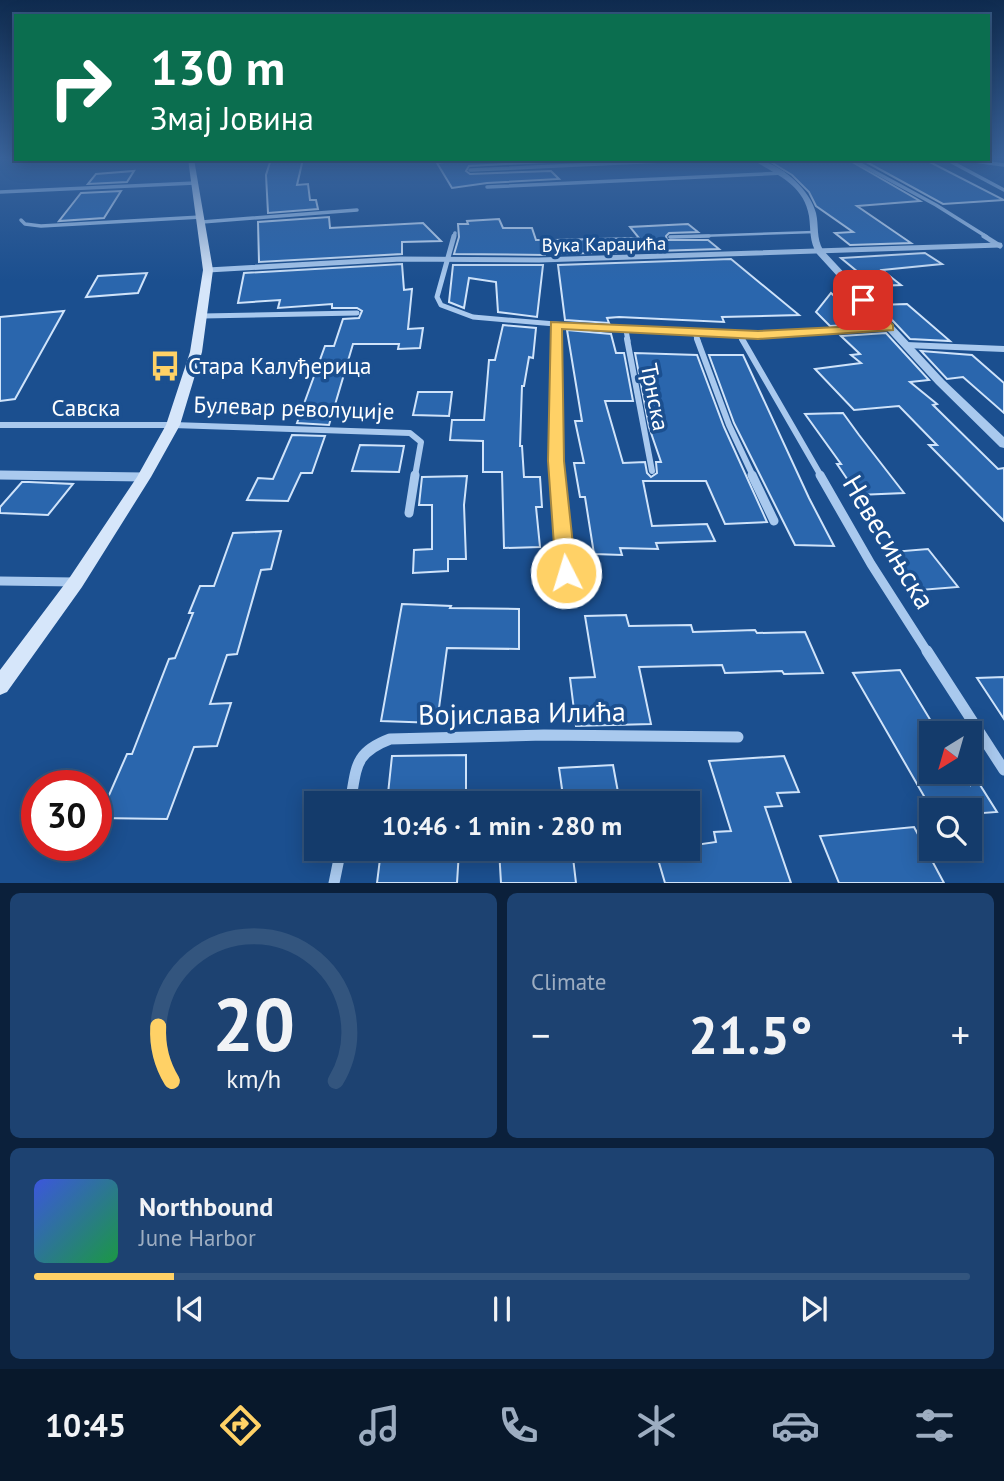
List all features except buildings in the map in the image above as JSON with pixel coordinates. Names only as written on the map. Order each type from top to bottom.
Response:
[{"type":"main road","name":"Булевар револуције","points":[[0,686],[76,582],[144,477],[173,425],[196,352],[203,316],[208,270],[198,198]]},
{"type":"street","points":[[808,198],[814,245],[889,328],[1004,444]]},
{"type":"street","points":[[923,198],[1002,247]]},
{"type":"street","points":[[21,220],[25,224],[40,226],[357,210]]},
{"type":"street","points":[[455,233],[437,297],[441,304],[473,317],[695,333],[739,334],[889,328]]},
{"type":"street","name":"Вука Караџића","points":[[208,270],[401,259],[1002,247]]},
{"type":"street","points":[[203,316],[357,313]]},
{"type":"street","points":[[556,324],[556,461],[566,573]]},
{"type":"street","name":"Трнска","points":[[626,330],[652,471]]},
{"type":"street","points":[[695,333],[729,425],[774,522]]},
{"type":"street","name":"Невесињска","points":[[739,334],[872,564],[1004,770]]},
{"type":"street","points":[[906,345],[1004,349]]},
{"type":"street","name":"Савска","points":[[0,425],[173,425]]},
{"type":"street","name":"Булевар револуције","points":[[173,425],[410,433],[421,442],[409,513]]},
{"type":"street","points":[[0,475],[144,477]]},
{"type":"street","points":[[0,581],[76,582]]},
{"type":"street","name":"Војислава Илића","points":[[352,791],[357,766],[369,747],[390,738],[544,734],[738,737]]},
{"type":"street","points":[[334,883],[339,861]]},
{"type":"lane","points":[[670,237],[814,232]]},
{"type":"place","name":"Стара Калуђерица","points":[[165,366]]},
{"type":"route","points":[[566,573],[556,461],[556,324],[626,330],[758,335],[889,328],[863,300]]}]
